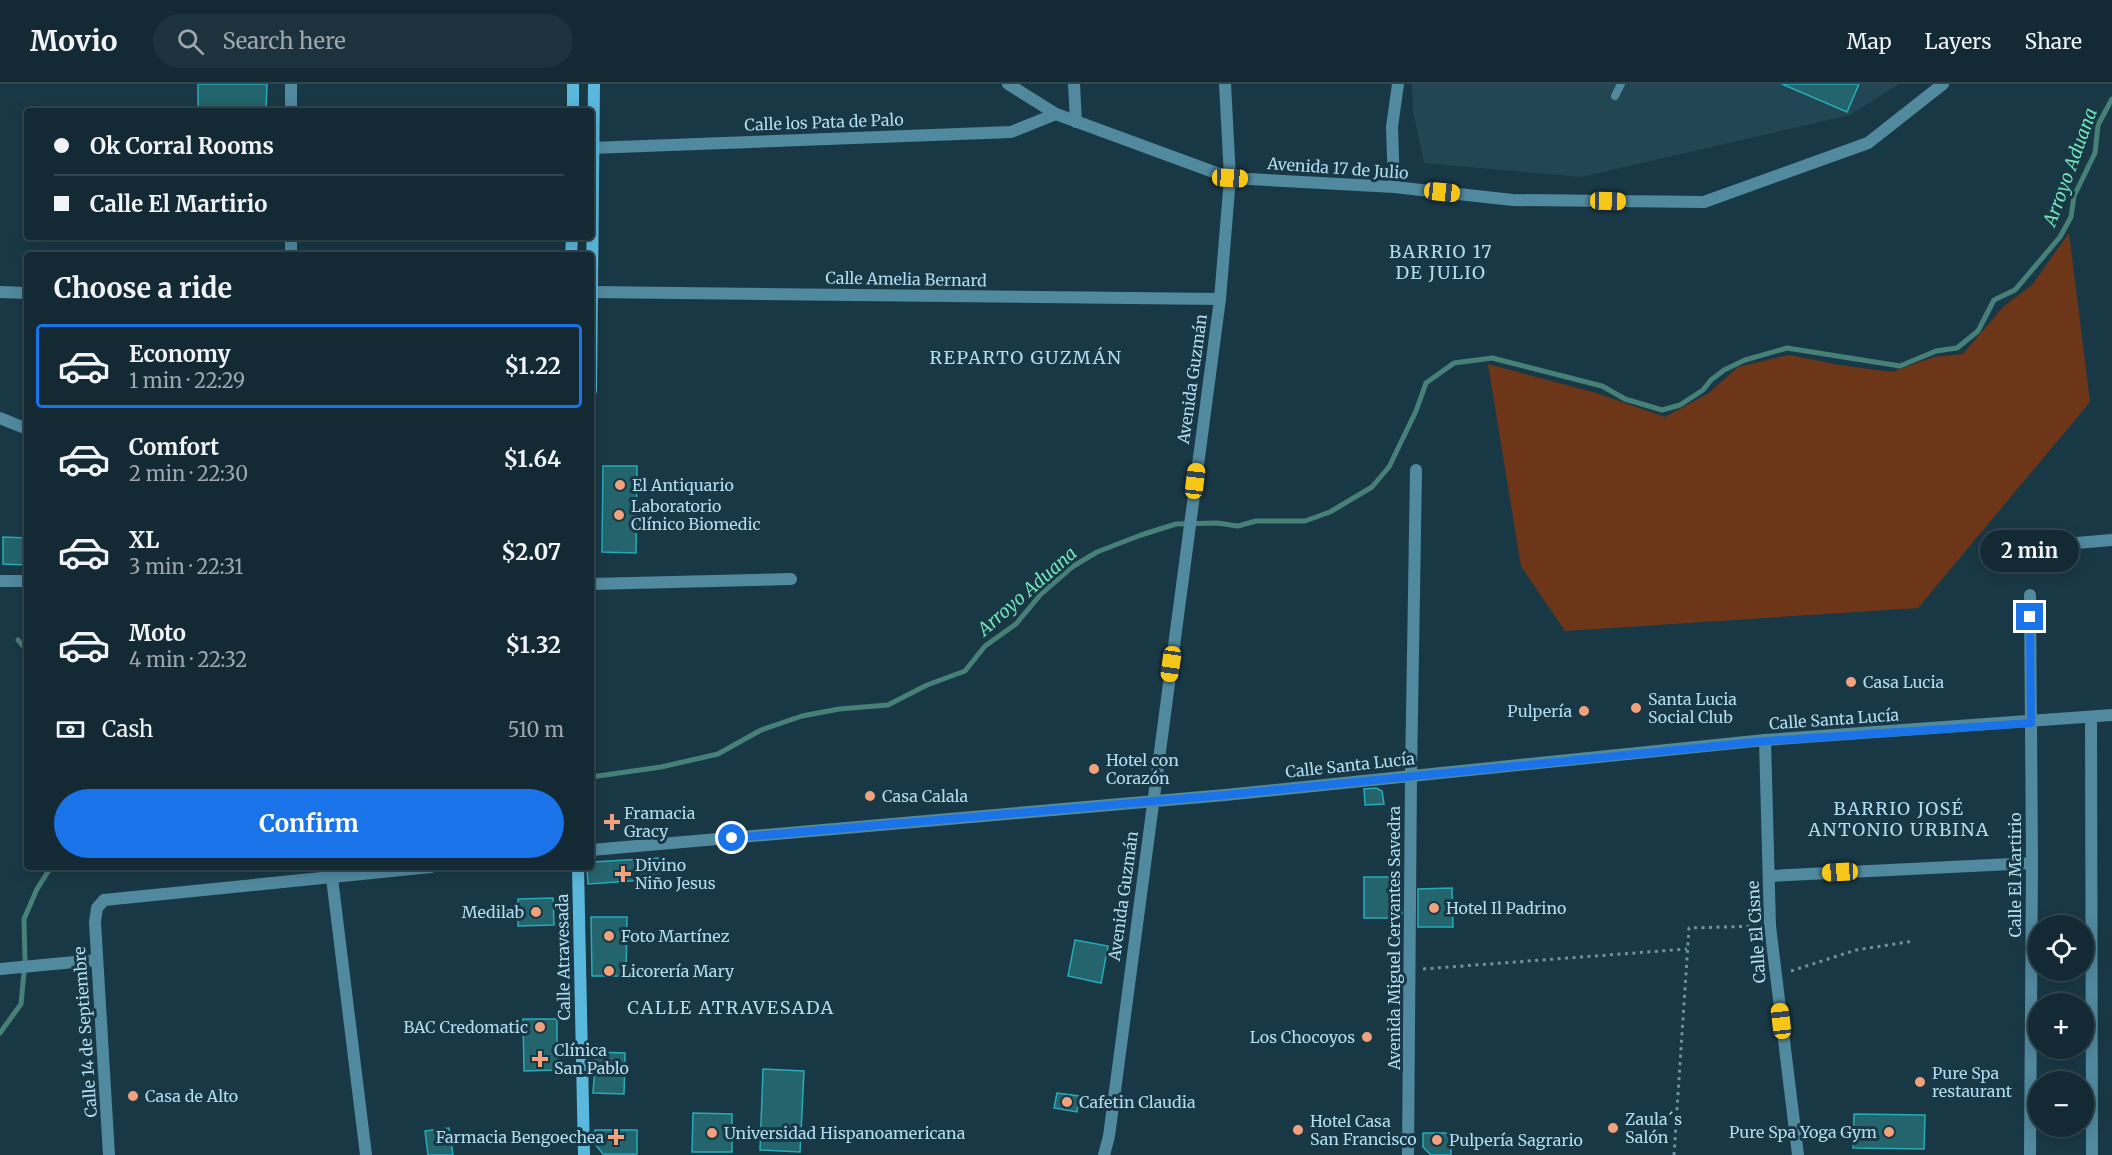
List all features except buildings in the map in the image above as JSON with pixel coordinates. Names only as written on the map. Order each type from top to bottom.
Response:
[{"type":"street","points":[[291,84],[291,108]]},
{"type":"street","points":[[573,84],[573,108]]},
{"type":"street","points":[[593,108],[594,84]]},
{"type":"street","name":"Avenida 17 de Julio","points":[[1008,84],[1056,114],[1230,178],[1394,187],[1513,200],[1704,202],[1868,143],[1943,84]]},
{"type":"street","points":[[1074,84],[1076,122]]},
{"type":"street","name":"Avenida Guzmán","points":[[1104,1155],[1154,800],[1220,300],[1230,178],[1225,84]]},
{"type":"street","points":[[1394,187],[1392,127],[1398,84]]},
{"type":"street","name":"Calle los Pata de Palo","points":[[594,148],[1011,132],[1056,114]]},
{"type":"street","points":[[0,292],[24,292]]},
{"type":"street","name":"Calle Amelia Bernard","points":[[594,292],[1220,300]]},
{"type":"street","points":[[0,418],[24,428]]},
{"type":"street","name":"Avenida Miguel Cervantes Savedra","points":[[1408,1155],[1416,470]]},
{"type":"street","points":[[2064,544],[2112,540]]},
{"type":"street","points":[[594,584],[791,579]]},
{"type":"street","points":[[0,581],[24,581]]},
{"type":"street","name":"Calle El Martirio","points":[[2030,596],[2032,863],[2030,1155]]},
{"type":"street","name":"Calle Santa Lucía","points":[[594,850],[1154,800],[1766,741],[2031,723],[2112,715]]},
{"type":"street","points":[[2091,717],[2092,1155]]},
{"type":"street","name":"Calle El Cisne","points":[[1766,741],[1770,926],[1798,1155]]},
{"type":"street","points":[[1768,876],[2032,863]]},
{"type":"street","points":[[366,1155],[332,878],[404,870]]},
{"type":"street","name":"Calle Atravesada","points":[[578,870],[584,1155]]},
{"type":"street","name":"Calle 14 de Septiembre","points":[[109,1155],[96,960],[97,908],[104,900],[332,878]]},
{"type":"street","points":[[0,969],[96,960]]},
{"type":"lane","points":[[1616,96],[1621,84]]},
{"type":"path","points":[[1674,1155],[1689,928],[1770,926]]},
{"type":"path","points":[[1775,976],[1856,950],[1914,941]]},
{"type":"path","points":[[1411,970],[1687,949]]},
{"type":"shaded area","points":[[1412,84],[1899,84],[1850,115],[1581,177],[1424,163],[1413,112]]},
{"type":"shaded area","points":[[2069,233],[2090,402],[1918,608],[1565,631],[1521,566],[1488,364],[1596,393],[1665,417],[1709,393],[1738,367],[1789,355],[1892,372],[1934,357],[1963,354],[2003,307],[2032,285]]},
{"type":"waterway","name":"Arroyo Aduana","points":[[594,777],[661,767],[718,754],[761,730],[802,716],[839,709],[888,705],[927,685],[965,671],[985,646],[1016,624],[1041,594],[1072,567],[1097,552],[1141,535],[1176,524],[1217,523],[1238,526],[1256,521],[1305,521],[1330,512],[1372,487],[1389,467],[1416,411],[1426,383],[1454,363],[1492,358],[1602,386],[1625,399],[1662,410],[1680,405],[1703,390],[1724,370],[1745,360],[1787,348],[1900,366],[1936,351],[1957,348],[1978,331],[1994,300],[2015,290],[2060,237],[2071,217],[2074,196],[2095,153],[2098,125],[2112,99]]},
{"type":"waterway","points":[[18,640],[24,647]]},
{"type":"waterway","name":"Arroyo Aduana","points":[[0,1033],[21,1004],[25,962],[24,919],[37,889],[49,870]]},
{"type":"place","name":"El Antiquario","points":[[620,485]]},
{"type":"place","name":"Laboratorio Clínico Biomedic","points":[[619,515]]},
{"type":"place","name":"Casa Lucia","points":[[1851,682]]},
{"type":"place","name":"Santa Lucia Social Club","points":[[1636,708]]},
{"type":"place","name":"Pulpería","points":[[1584,711]]},
{"type":"place","name":"Hotel con Corazón","points":[[1094,769]]},
{"type":"place","name":"Casa Calala","points":[[870,796]]},
{"type":"place","name":"Framacia Gracy","points":[[612,822]]},
{"type":"place","name":"Divino Niño Jesus","points":[[623,874]]},
{"type":"place","name":"Hotel Il Padrino","points":[[1434,908]]},
{"type":"place","name":"Medilab","points":[[536,912]]},
{"type":"place","name":"Foto Martínez","points":[[609,936]]},
{"type":"place","name":"Licorería Mary","points":[[609,971]]},
{"type":"place","name":"BAC Credomatic","points":[[540,1027]]},
{"type":"place","name":"Los Chocoyos","points":[[1367,1037]]},
{"type":"place","name":"Clínica San Pablo","points":[[540,1059]]},
{"type":"place","name":"Pure Spa restaurant","points":[[1920,1082]]},
{"type":"place","name":"Casa de Alto","points":[[133,1096]]},
{"type":"place","name":"Cafetin Claudia","points":[[1067,1102]]},
{"type":"place","name":"Zaula´s Salón","points":[[1613,1128]]},
{"type":"place","name":"Hotel Casa San Francisco","points":[[1298,1130]]},
{"type":"place","name":"Pure Spa Yoga Gym","points":[[1889,1132]]},
{"type":"place","name":"Universidad Hispanoamericana","points":[[712,1133]]},
{"type":"place","name":"Farmacia Bengoechea","points":[[616,1137]]},
{"type":"place","name":"Pulpería Sagrario","points":[[1437,1140]]},
{"type":"district","name":"BARRIO 17 DE JULIO","points":[[1441,261]]},
{"type":"district","name":"REPARTO GUZMÁN","points":[[1026,357]]},
{"type":"district","name":"BARRIO JOSÉ ANTONIO URBINA","points":[[1899,818]]},
{"type":"district","name":"CALLE ATRAVESADA","points":[[731,1007]]},
{"type":"route","points":[[732,838],[1225,795],[1766,741],[2031,723],[2030,617]]}]
